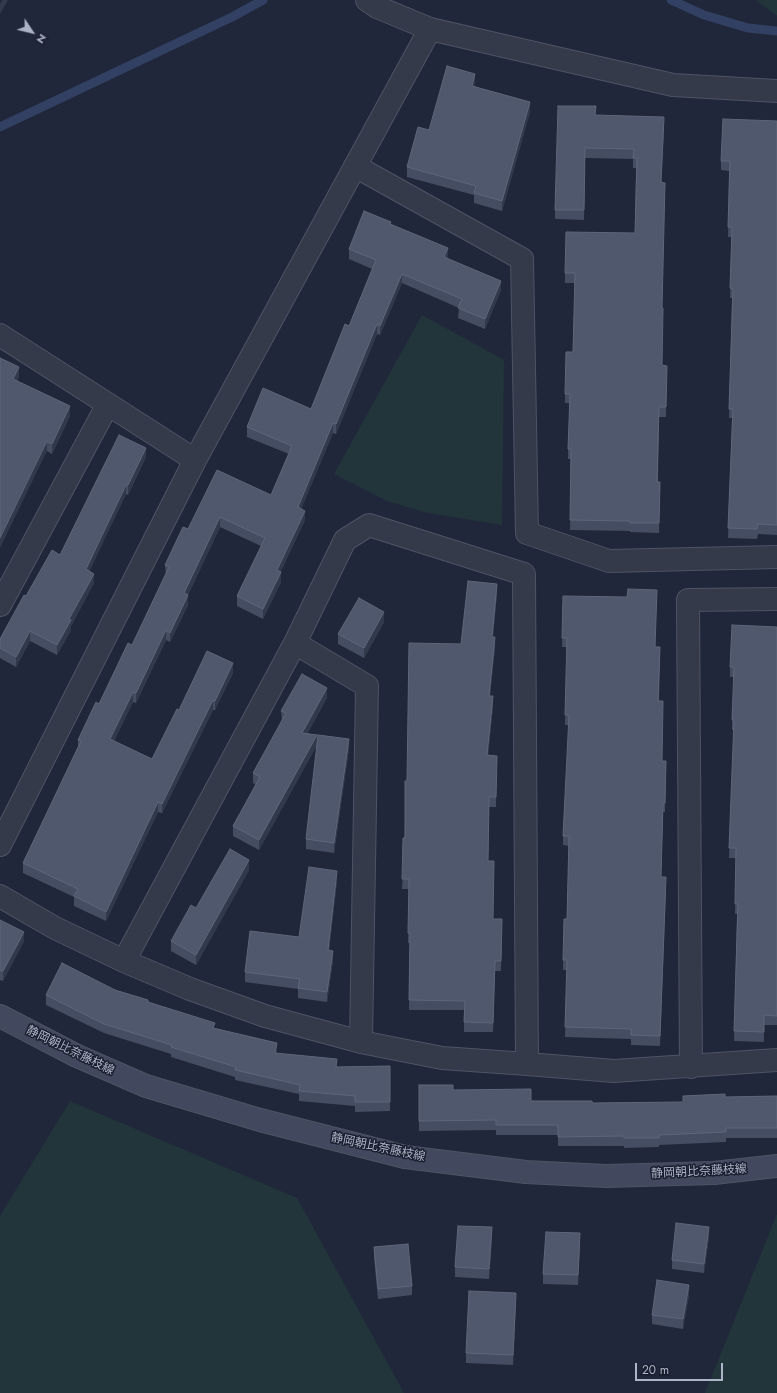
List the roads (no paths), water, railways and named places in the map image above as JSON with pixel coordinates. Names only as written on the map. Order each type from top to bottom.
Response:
[{"type":"main road","name":"静岡朝比奈藤枝線","points":[[0,1016],[77,1056],[146,1086],[260,1120],[405,1157],[526,1172],[606,1176],[714,1173],[777,1166]]},
{"type":"street","points":[[372,4],[430,29],[673,85],[777,90]]},
{"type":"street","points":[[0,845],[195,460],[430,29]]},
{"type":"street","points":[[355,166],[522,259],[527,533],[609,561],[777,557]]},
{"type":"street","points":[[0,335],[195,460]]},
{"type":"street","points":[[0,606],[108,404]]},
{"type":"street","points":[[124,961],[295,643],[345,540],[369,525],[524,574],[527,1064]]},
{"type":"street","points":[[691,1067],[688,600],[777,599]]},
{"type":"street","points":[[295,643],[367,686],[361,1042]]},
{"type":"street","points":[[0,896],[55,928],[124,961],[190,989],[265,1016],[361,1042],[442,1058],[614,1071],[777,1060]]},
{"type":"waterway","points":[[0,127],[232,17],[263,0]]},
{"type":"waterway","points":[[671,0],[704,15],[748,28],[777,31]]}]
